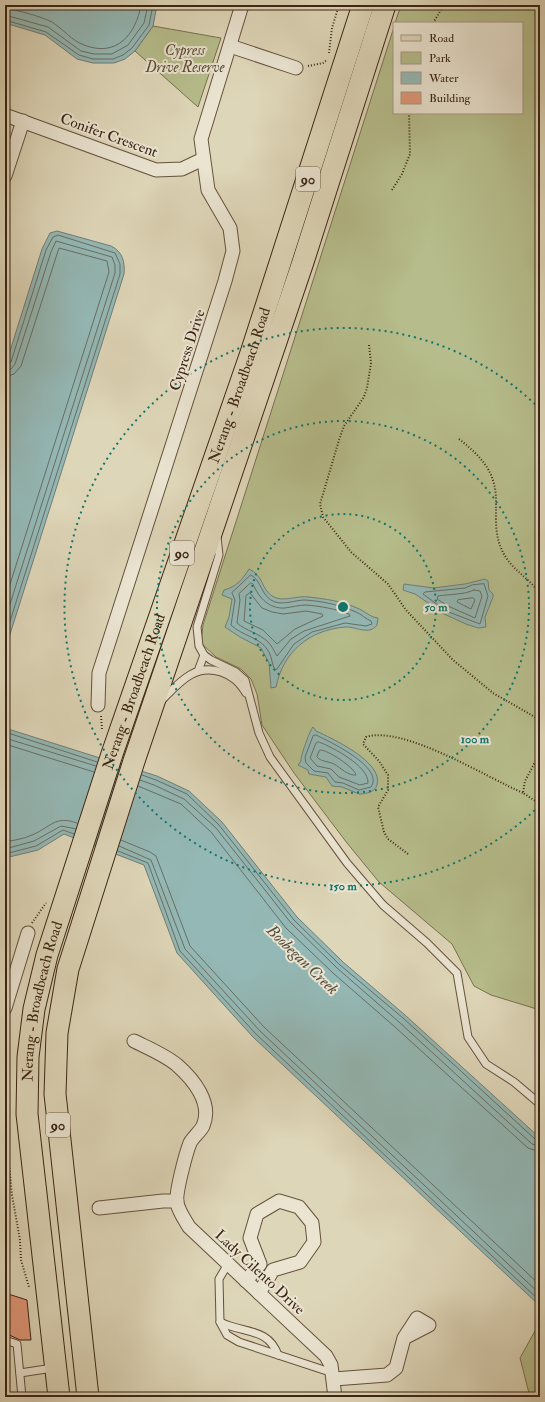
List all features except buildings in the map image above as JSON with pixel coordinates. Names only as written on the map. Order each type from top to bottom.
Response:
[{"type":"main road","name":"Nerang - Broadbeach Road","points":[[59,1397],[27,1114],[30,1033],[39,987],[112,754],[251,353],[363,5]]},
{"type":"main road","name":"Nerang - Broadbeach Road","points":[[88,1397],[57,1119],[55,1068],[57,1033],[68,970],[134,761],[303,262],[385,5]]},
{"type":"street","name":"Cypress Drive","points":[[98,705],[99,674],[223,289],[233,251],[230,228],[208,190],[201,139],[242,5]]},
{"type":"street","points":[[230,46],[296,68]]},
{"type":"street","name":"Conifer Crescent","points":[[5,116],[156,170],[182,169],[203,159]]},
{"type":"street","points":[[5,176],[22,121]]},
{"type":"street","points":[[5,1008],[28,932]]},
{"type":"street","points":[[99,1208],[163,1201],[177,1202],[184,1165],[191,1142],[203,1126],[206,1113],[200,1092],[176,1065],[134,1041]]},
{"type":"street","points":[[246,1281],[260,1264],[250,1238],[258,1214],[279,1201],[299,1207],[312,1223],[314,1242],[300,1262],[273,1270],[259,1293]]},
{"type":"street","name":"Lady Cilento Drive","points":[[177,1202],[189,1227],[326,1356],[331,1364],[335,1397]]},
{"type":"street","points":[[333,1376],[387,1374],[396,1368],[404,1338]]},
{"type":"lane","points":[[215,521],[219,555],[197,627],[198,641],[204,655],[216,663],[241,675],[247,684],[258,733],[270,757],[347,863],[383,905],[427,943],[456,973],[468,1037],[486,1064],[514,1082],[540,1104]]},
{"type":"lane","points":[[198,671],[204,655]]},
{"type":"lane","points":[[152,709],[183,679],[198,671],[214,670],[235,679],[249,696]]},
{"type":"lane","points":[[228,1264],[218,1279],[220,1322],[232,1339],[333,1376]]},
{"type":"lane","points":[[220,1322],[229,1326],[266,1336],[275,1347],[278,1355]]},
{"type":"lane","points":[[5,1340],[17,1344],[22,1397]]},
{"type":"lane","points":[[20,1373],[56,1368]]},
{"type":"path","points":[[296,68],[326,61],[329,54],[332,28],[339,5]]},
{"type":"path","points":[[434,22],[444,5]]},
{"type":"path","points":[[392,190],[405,169],[410,154],[409,114]]},
{"type":"path","points":[[369,345],[371,363],[367,388],[364,397],[344,426],[339,440],[320,504],[323,517],[351,552],[388,584],[406,610],[453,660],[494,693],[540,720]]},
{"type":"path","points":[[459,439],[480,456],[494,480],[496,498],[496,530],[500,546],[507,561],[534,585],[540,594]]},
{"type":"path","points":[[98,705],[103,722],[102,735]]},
{"type":"path","points":[[408,854],[388,839],[381,824],[378,807],[388,790],[388,774],[379,761],[363,744],[366,737],[388,735],[412,741],[523,793],[540,804]]},
{"type":"path","points":[[523,793],[525,781],[540,753]]},
{"type":"path","points":[[535,802],[540,813]]},
{"type":"path","points":[[5,1123],[12,1195],[20,1240],[21,1260],[30,1291]]},
{"type":"green space","points":[[401,5],[540,5],[540,1010],[491,995],[474,986],[452,944],[379,882],[347,843],[294,773],[262,725],[257,694],[251,679],[241,669],[216,657],[201,643],[203,625],[393,30],[393,114],[523,114],[523,22],[395,22]]},
{"type":"green space","name":"Cypress Drive Reserve","points":[[153,26],[221,38],[198,107],[135,51]]},
{"type":"green space","points":[[540,1322],[540,1397],[530,1397],[520,1358]]},
{"type":"water","points":[[5,5],[157,5],[153,26],[135,51],[125,59],[114,63],[93,63],[77,59],[45,35],[5,23]]},
{"type":"water","points":[[57,231],[115,248],[121,254],[124,265],[124,274],[5,650],[5,367],[42,249],[50,233]]},
{"type":"water","points":[[249,569],[257,575],[268,593],[276,598],[285,599],[304,597],[339,602],[360,609],[378,618],[377,625],[370,630],[349,627],[332,629],[309,638],[291,653],[279,674],[276,687],[271,688],[269,663],[261,648],[225,627],[229,617],[232,599],[222,595],[224,590],[239,582]]},
{"type":"water","points":[[485,579],[488,581],[489,590],[493,594],[485,617],[486,627],[478,628],[466,624],[444,614],[415,594],[403,590],[404,584],[434,588],[465,584]]},
{"type":"water","points":[[313,727],[316,731],[355,752],[373,768],[377,776],[377,785],[372,791],[359,794],[342,787],[332,786],[326,777],[309,774],[308,770],[298,765],[301,761],[302,754]]},
{"type":"water","name":"Boobegan Creek","points":[[5,728],[157,776],[189,791],[222,822],[297,917],[343,962],[405,1015],[540,1138],[540,1306],[253,1037],[177,953],[144,865],[64,834],[38,850],[5,858]]}]
